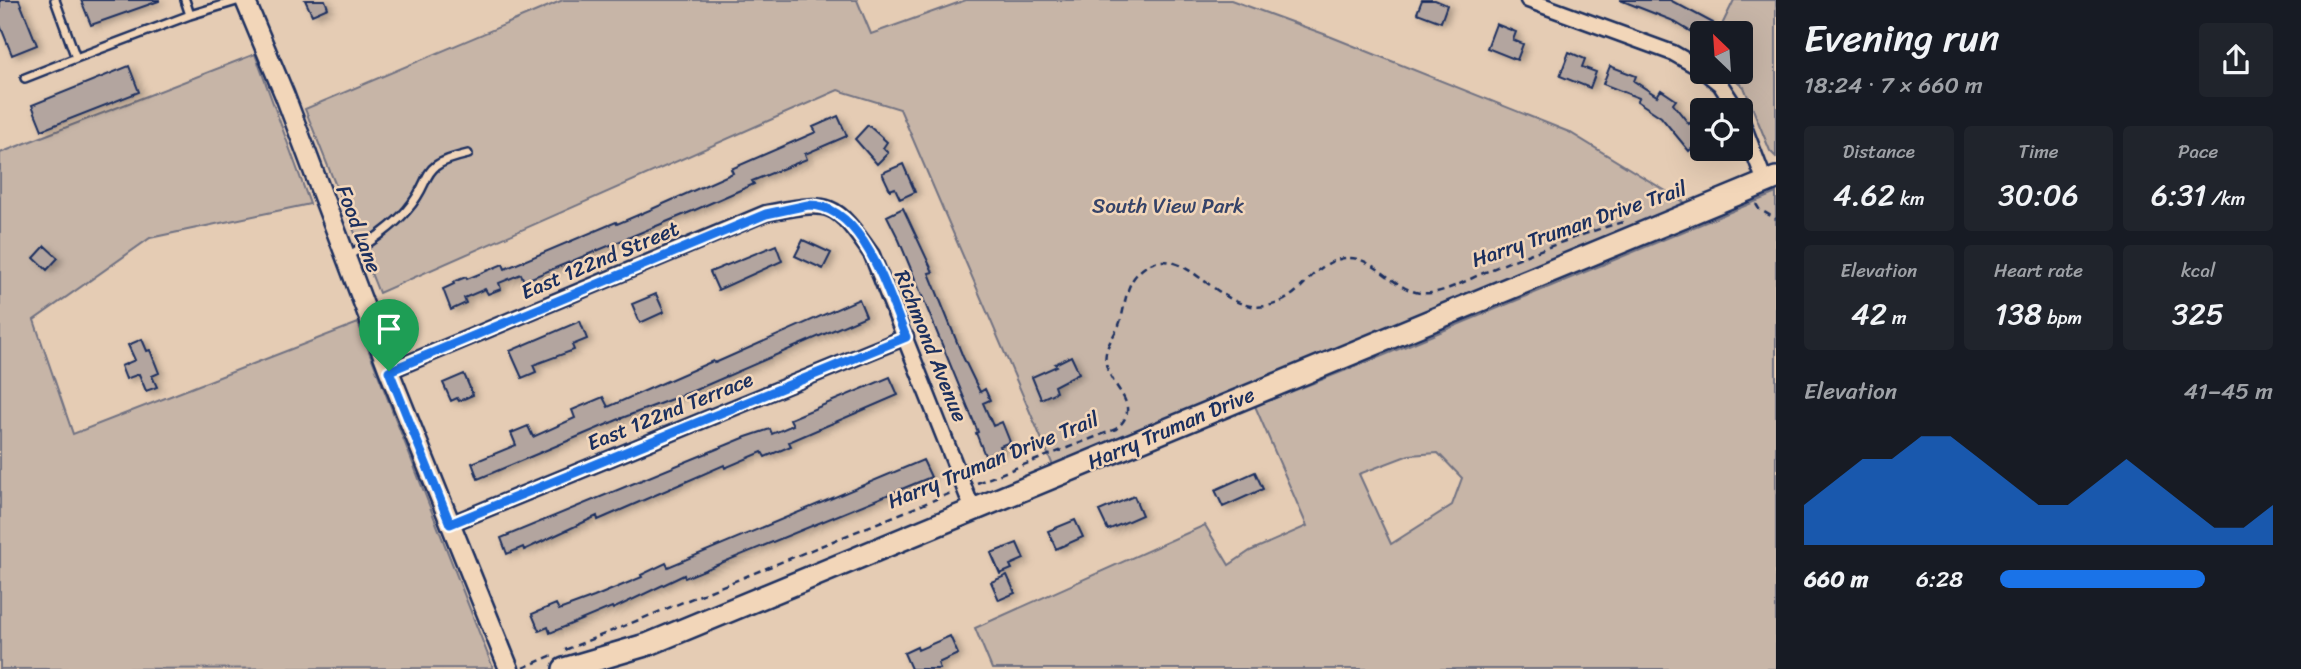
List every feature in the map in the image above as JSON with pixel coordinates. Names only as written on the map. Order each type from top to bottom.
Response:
[{"type":"main road","name":"Harry Truman Drive","points":[[564,669],[649,644],[1763,183]]},
{"type":"street","name":"Food Lane","points":[[242,0],[285,96],[389,371],[509,669]]},
{"type":"street","points":[[1528,0],[1673,53],[1690,63]]},
{"type":"street","points":[[1753,154],[1763,183]]},
{"type":"street","name":"East 122nd Street","points":[[389,371],[766,214],[808,205],[831,209]]},
{"type":"street","name":"Richmond Avenue","points":[[831,209],[851,225],[872,256],[973,510]]},
{"type":"street","name":"East 122nd Terrace","points":[[450,524],[906,337]]},
{"type":"lane","points":[[55,0],[76,58]]},
{"type":"lane","points":[[184,0],[190,15]]},
{"type":"lane","points":[[25,78],[190,15],[242,0]]},
{"type":"lane","points":[[346,257],[377,236],[409,208],[428,173],[436,164],[468,154]]},
{"type":"path","points":[[1763,183],[1759,209],[1776,219]]},
{"type":"path","name":"Harry Truman Drive Trail","points":[[520,669],[796,554],[1116,429],[1126,416],[1128,405],[1105,363],[1107,345],[1119,324],[1130,282],[1141,270],[1157,262],[1171,261],[1187,267],[1227,299],[1243,306],[1264,307],[1286,301],[1321,267],[1341,258],[1361,260],[1412,292],[1430,293],[1452,287],[1526,255],[1631,220]]},
{"type":"green space","name":"South View Park","points":[[563,0],[857,0],[871,34],[966,0],[1231,0],[1324,34],[1569,132],[1697,210],[1057,475],[900,109],[838,90],[379,293],[305,109]]},
{"type":"green space","points":[[1734,0],[1776,0],[1776,157],[1770,151],[1753,109],[1753,98],[1748,98],[1740,84],[1754,84],[1754,21],[1724,21]]},
{"type":"green space","points":[[255,54],[310,204],[150,238],[34,320],[73,434],[358,323],[493,668],[0,669],[0,153]]},
{"type":"green space","points":[[1776,193],[1776,669],[992,669],[975,628],[1205,525],[1229,565],[1250,551],[1307,526],[1255,406]],"holes":[[[1438,453],[1462,478],[1452,505],[1391,544],[1359,474],[1409,455]]]},
{"type":"building","points":[[0,0],[19,0],[37,45],[12,55],[0,25]]},
{"type":"building","points":[[81,0],[159,0],[159,1],[91,25]]},
{"type":"building","points":[[305,0],[325,0],[328,8],[312,15]]},
{"type":"building","points":[[1422,0],[1435,0],[1447,5],[1441,22],[1417,13]]},
{"type":"building","points":[[1620,0],[1670,0],[1709,21],[1690,21],[1690,31],[1671,20]]},
{"type":"building","points":[[1496,24],[1516,32],[1513,40],[1523,44],[1517,60],[1487,48]]},
{"type":"building","points":[[1569,52],[1585,59],[1582,67],[1596,72],[1590,88],[1560,76]]},
{"type":"building","points":[[129,66],[139,92],[42,130],[32,105]]},
{"type":"building","points":[[1610,66],[1636,76],[1634,81],[1657,96],[1661,90],[1676,100],[1673,104],[1690,123],[1690,150],[1661,117],[1637,101],[1639,98],[1603,84]]},
{"type":"building","points":[[838,116],[847,136],[805,154],[807,159],[752,181],[754,184],[695,210],[524,281],[521,274],[499,283],[501,289],[488,294],[485,289],[464,298],[466,303],[451,310],[443,289],[454,284],[453,282],[503,264],[505,269],[652,209],[733,173],[731,169],[816,132],[813,127]]},
{"type":"building","points":[[868,125],[887,142],[883,148],[888,153],[877,164],[855,139]]},
{"type":"building","points":[[903,164],[915,192],[900,199],[895,188],[890,190],[882,173]]},
{"type":"building","points":[[903,208],[933,272],[929,273],[963,357],[980,392],[985,389],[990,400],[983,403],[993,426],[1002,422],[1010,442],[1000,446],[1002,451],[986,458],[976,433],[978,432],[887,216]]},
{"type":"building","points":[[803,240],[831,253],[823,269],[795,256]]},
{"type":"building","points":[[776,245],[782,261],[718,290],[710,272]]},
{"type":"building","points":[[45,246],[58,258],[47,270],[34,258]]},
{"type":"building","points":[[656,294],[664,312],[640,323],[632,304]]},
{"type":"building","points":[[859,299],[866,316],[693,391],[478,479],[472,463],[516,445],[511,433],[528,426],[533,437],[575,418],[572,410],[603,397],[608,407]]},
{"type":"building","points":[[580,321],[587,339],[572,345],[574,350],[533,365],[536,372],[522,378],[510,351]]},
{"type":"building","points":[[142,339],[147,351],[150,350],[159,373],[152,376],[157,387],[146,391],[139,374],[126,379],[121,366],[135,360],[128,345]]},
{"type":"building","points":[[1071,356],[1079,373],[1054,386],[1056,392],[1041,399],[1032,377],[1057,366],[1055,364]]},
{"type":"building","points":[[464,374],[473,395],[459,401],[457,398],[451,401],[443,383]]},
{"type":"building","points":[[890,377],[898,395],[789,442],[791,446],[765,457],[762,452],[725,468],[724,465],[598,520],[597,516],[524,550],[523,547],[507,554],[501,538],[746,437],[770,429],[772,434],[793,425],[790,419]]},
{"type":"building","points":[[923,460],[931,477],[685,578],[684,575],[613,609],[612,607],[550,633],[548,627],[539,631],[532,614],[556,604],[559,610],[594,597],[642,577],[641,575],[666,563],[668,567]]},
{"type":"building","points":[[1255,472],[1263,489],[1223,507],[1215,490]]},
{"type":"building","points":[[1134,496],[1142,515],[1108,530],[1099,511]]},
{"type":"building","points":[[1075,520],[1083,537],[1056,549],[1048,531]]},
{"type":"building","points":[[1017,543],[1024,559],[1010,565],[1012,569],[1000,574],[991,553]]},
{"type":"building","points":[[1007,575],[1015,593],[999,600],[991,582]]},
{"type":"building","points":[[950,636],[958,654],[938,663],[940,669],[911,669],[904,653]]},
{"type":"route","points":[[808,205],[831,209],[851,225],[872,256],[906,337],[450,524],[389,371],[766,214],[808,205]]}]
